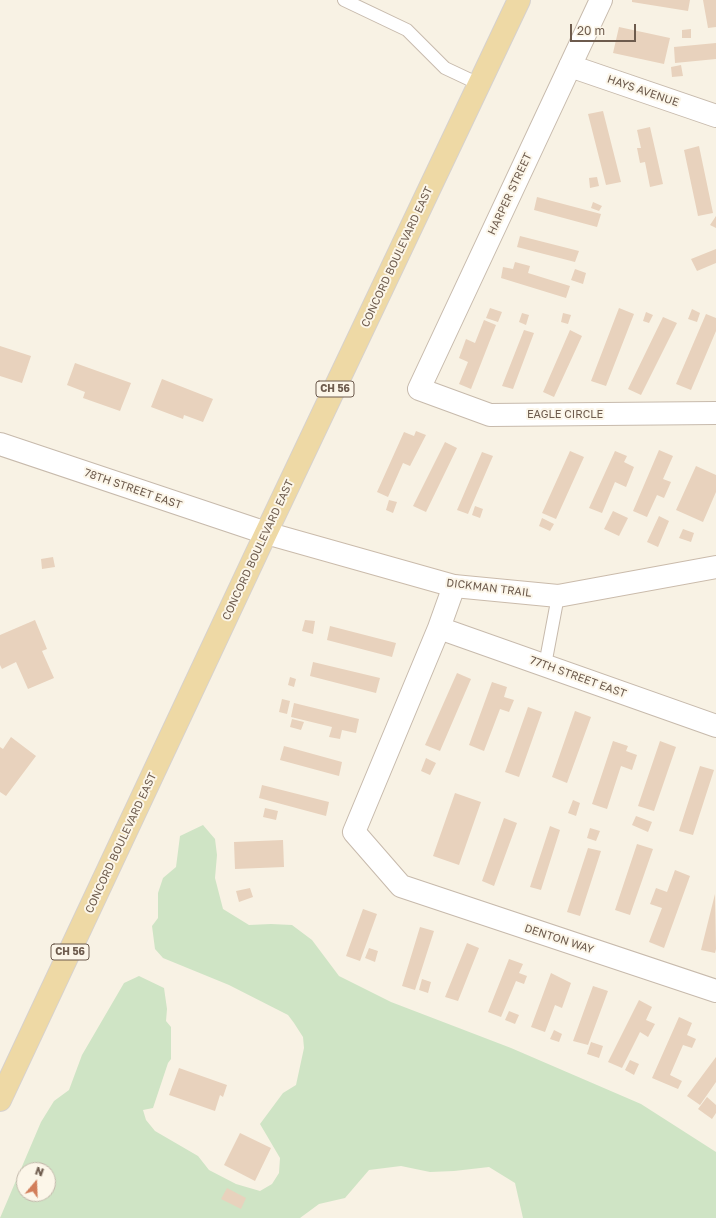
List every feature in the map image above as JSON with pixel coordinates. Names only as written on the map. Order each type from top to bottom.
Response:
[{"type":"main road","name":"CONCORD BOULEVARD EAST","points":[[0,1100],[266,533],[519,0]]},
{"type":"street","name":"HARPER STREET","points":[[419,389],[601,0]]},
{"type":"street","name":"HAYS AVENUE","points":[[570,66],[716,116]]},
{"type":"street","name":"EAGLE CIRCLE","points":[[419,389],[490,415],[716,413]]},
{"type":"street","name":"78TH STREET EAST","points":[[0,444],[266,533]]},
{"type":"street","name":"DICKMAN TRAIL","points":[[266,533],[454,586],[558,596],[716,567]]},
{"type":"street","points":[[439,628],[454,586]]},
{"type":"street","name":"77TH STREET EAST","points":[[439,628],[716,726]]},
{"type":"street","name":"DENTON WAY","points":[[439,628],[354,832],[401,886],[716,991]]},
{"type":"lane","points":[[344,0],[407,30],[445,68],[479,84]]},
{"type":"lane","points":[[545,665],[558,596]]},
{"type":"green space","points":[[203,825],[215,839],[217,855],[215,878],[223,909],[249,925],[292,925],[312,940],[339,976],[391,1002],[511,1048],[641,1104],[716,1152],[716,1218],[523,1218],[515,1183],[489,1167],[430,1172],[401,1166],[369,1170],[345,1198],[319,1204],[300,1218],[0,1218],[16,1181],[16,1202],[56,1202],[56,1162],[24,1162],[41,1122],[54,1101],[69,1090],[82,1055],[124,983],[139,976],[164,988],[167,1009],[166,1021],[171,1027],[171,1059],[168,1063],[153,1108],[143,1110],[146,1120],[155,1131],[198,1156],[209,1170],[236,1184],[260,1191],[272,1184],[279,1173],[280,1158],[260,1124],[283,1093],[296,1085],[304,1048],[303,1037],[288,1015],[229,985],[163,958],[155,949],[152,926],[158,918],[158,893],[163,878],[176,867],[180,836]]},
{"type":"building","points":[[632,0],[690,0],[688,11],[632,2]]},
{"type":"building","points":[[703,0],[716,0],[716,27],[708,28]]},
{"type":"building","points":[[619,27],[670,38],[664,64],[613,53]]},
{"type":"building","points":[[691,29],[691,38],[682,38],[682,30]]},
{"type":"building","points":[[716,43],[716,59],[675,63],[674,47]]},
{"type":"building","points":[[681,65],[683,76],[672,77],[671,67]]},
{"type":"building","points":[[603,111],[621,182],[606,185],[588,114]]},
{"type":"building","points":[[650,127],[663,184],[650,187],[645,162],[640,163],[637,148],[641,148],[637,130]]},
{"type":"building","points":[[699,146],[713,213],[698,216],[684,150]]},
{"type":"building","points":[[597,177],[599,186],[590,188],[589,178]]},
{"type":"building","points":[[537,197],[601,214],[597,227],[534,210]]},
{"type":"building","points":[[593,202],[602,206],[599,211],[591,208]]},
{"type":"building","points":[[716,216],[716,228],[710,225]]},
{"type":"building","points":[[520,236],[579,251],[575,262],[517,247]]},
{"type":"building","points":[[716,249],[716,263],[697,271],[691,259]]},
{"type":"building","points":[[515,262],[530,266],[528,273],[570,286],[566,298],[501,278],[503,267],[513,269]]},
{"type":"building","points":[[575,269],[586,273],[583,284],[571,280]]},
{"type":"building","points":[[490,308],[502,312],[498,322],[486,318]]},
{"type":"building","points":[[619,308],[634,314],[606,386],[591,381]]},
{"type":"building","points":[[692,309],[700,313],[697,322],[688,319]]},
{"type":"building","points":[[646,312],[653,315],[649,323],[643,321]]},
{"type":"building","points":[[522,313],[529,315],[526,325],[519,322]]},
{"type":"building","points":[[563,313],[571,315],[568,324],[561,322]]},
{"type":"building","points":[[706,314],[716,318],[716,331],[691,390],[676,384]]},
{"type":"building","points":[[663,317],[677,323],[641,395],[628,389]]},
{"type":"building","points":[[484,320],[496,325],[471,389],[459,384],[468,362],[459,358],[466,339],[475,343]]},
{"type":"building","points":[[524,330],[534,333],[513,389],[502,386]]},
{"type":"building","points":[[570,330],[582,336],[554,397],[543,392]]},
{"type":"building","points":[[0,346],[31,356],[22,383],[0,376]]},
{"type":"building","points":[[75,363],[131,383],[120,411],[83,398],[85,392],[67,385]]},
{"type":"building","points":[[162,379],[213,399],[203,422],[184,415],[183,419],[151,407]]},
{"type":"building","points":[[416,431],[426,435],[410,466],[403,463],[388,497],[377,492],[404,432],[414,436]]},
{"type":"building","points":[[445,442],[457,448],[426,512],[413,506]]},
{"type":"building","points":[[659,450],[673,456],[663,479],[671,482],[664,498],[657,495],[647,517],[633,511]]},
{"type":"building","points":[[570,451],[584,457],[556,519],[542,513]]},
{"type":"building","points":[[615,451],[627,456],[624,462],[634,467],[626,487],[615,482],[602,513],[589,508]]},
{"type":"building","points":[[482,452],[493,456],[468,514],[457,510]]},
{"type":"building","points":[[696,466],[716,475],[716,492],[703,522],[676,510]]},
{"type":"building","points":[[389,500],[397,502],[393,513],[386,510]]},
{"type":"building","points":[[475,506],[483,509],[480,518],[472,515]]},
{"type":"building","points":[[613,511],[628,518],[619,536],[604,529]]},
{"type":"building","points":[[659,516],[669,521],[658,547],[647,542]]},
{"type":"building","points":[[542,518],[554,524],[550,531],[539,526]]},
{"type":"building","points":[[683,529],[694,533],[691,542],[679,538]]},
{"type":"building","points":[[53,557],[55,567],[42,569],[41,559]]},
{"type":"building","points":[[35,620],[47,649],[42,651],[54,678],[28,689],[16,662],[2,669],[0,665],[0,635]]},
{"type":"building","points":[[305,620],[315,621],[313,634],[302,631]]},
{"type":"building","points":[[330,626],[396,643],[392,657],[327,640]]},
{"type":"building","points":[[313,662],[380,678],[376,693],[310,676]]},
{"type":"building","points":[[457,673],[471,679],[440,751],[425,745]]},
{"type":"building","points":[[290,677],[296,679],[294,687],[288,685]]},
{"type":"building","points":[[492,682],[507,687],[504,697],[514,700],[509,712],[500,709],[484,751],[469,745]]},
{"type":"building","points":[[282,699],[290,701],[287,714],[279,712]]},
{"type":"building","points":[[294,703],[359,719],[356,733],[342,730],[340,739],[329,737],[332,727],[291,717]]},
{"type":"building","points":[[528,707],[542,712],[519,777],[505,772]]},
{"type":"building","points":[[575,711],[591,717],[567,783],[552,777]]},
{"type":"building","points":[[292,719],[304,722],[301,730],[290,727]]},
{"type":"building","points":[[11,737],[36,756],[6,796],[0,792],[0,747],[3,749]]},
{"type":"building","points":[[613,741],[628,746],[626,751],[637,755],[632,770],[621,766],[607,809],[592,804]]},
{"type":"building","points":[[660,741],[676,747],[654,811],[638,806]]},
{"type":"building","points":[[284,746],[342,762],[339,776],[280,760]]},
{"type":"building","points":[[426,758],[436,763],[430,775],[421,771]]},
{"type":"building","points":[[700,766],[714,770],[693,835],[679,831]]},
{"type":"building","points":[[262,785],[329,802],[326,816],[259,798]]},
{"type":"building","points":[[455,793],[481,802],[459,865],[433,856]]},
{"type":"building","points":[[573,800],[580,803],[576,816],[568,813]]},
{"type":"building","points":[[265,808],[278,811],[276,820],[263,817]]},
{"type":"building","points":[[636,816],[652,822],[648,832],[632,825]]},
{"type":"building","points":[[504,818],[517,823],[494,886],[482,881]]},
{"type":"building","points":[[550,826],[560,830],[541,890],[530,887]]},
{"type":"building","points":[[590,828],[600,831],[596,841],[587,838]]},
{"type":"building","points":[[283,840],[284,867],[235,869],[234,842]]},
{"type":"building","points":[[637,844],[653,849],[630,915],[615,910]]},
{"type":"building","points":[[588,848],[601,851],[580,916],[567,912]]},
{"type":"building","points":[[675,870],[690,876],[664,948],[649,942],[662,908],[650,904],[656,888],[667,892]]},
{"type":"building","points":[[250,888],[253,897],[239,902],[236,891]]},
{"type":"building","points":[[715,894],[716,949],[715,953],[701,950]]},
{"type":"building","points":[[363,909],[377,914],[360,961],[346,956]]},
{"type":"building","points":[[420,927],[434,931],[415,990],[402,986]]},
{"type":"building","points":[[467,943],[479,948],[458,1001],[445,997]]},
{"type":"building","points":[[369,948],[378,951],[375,962],[365,958]]},
{"type":"building","points":[[509,959],[523,964],[519,973],[527,976],[524,984],[516,981],[501,1017],[488,1012]]},
{"type":"building","points":[[551,973],[571,983],[562,1008],[555,1005],[545,1032],[531,1027]]},
{"type":"building","points":[[422,979],[431,982],[428,993],[419,990]]},
{"type":"building","points":[[593,986],[608,991],[588,1045],[573,1041]]},
{"type":"building","points":[[639,1000],[652,1007],[646,1020],[655,1024],[648,1037],[640,1032],[622,1068],[608,1062]]},
{"type":"building","points":[[509,1011],[519,1015],[515,1024],[505,1020]]},
{"type":"building","points":[[679,1017],[692,1023],[687,1035],[696,1039],[692,1048],[683,1045],[670,1075],[682,1081],[678,1089],[652,1078]]},
{"type":"building","points":[[554,1030],[562,1034],[559,1042],[550,1039]]},
{"type":"building","points":[[591,1042],[603,1046],[599,1058],[587,1054]]},
{"type":"building","points":[[716,1057],[716,1082],[700,1105],[687,1096]]},
{"type":"building","points":[[630,1060],[639,1064],[634,1075],[625,1070]]},
{"type":"building","points":[[179,1068],[227,1085],[223,1097],[220,1095],[215,1111],[169,1095]]},
{"type":"building","points":[[707,1097],[716,1105],[716,1113],[712,1119],[698,1109]]},
{"type":"building","points":[[240,1133],[271,1148],[255,1181],[224,1165]]},
{"type":"building","points":[[227,1188],[246,1198],[241,1209],[221,1199]]}]
